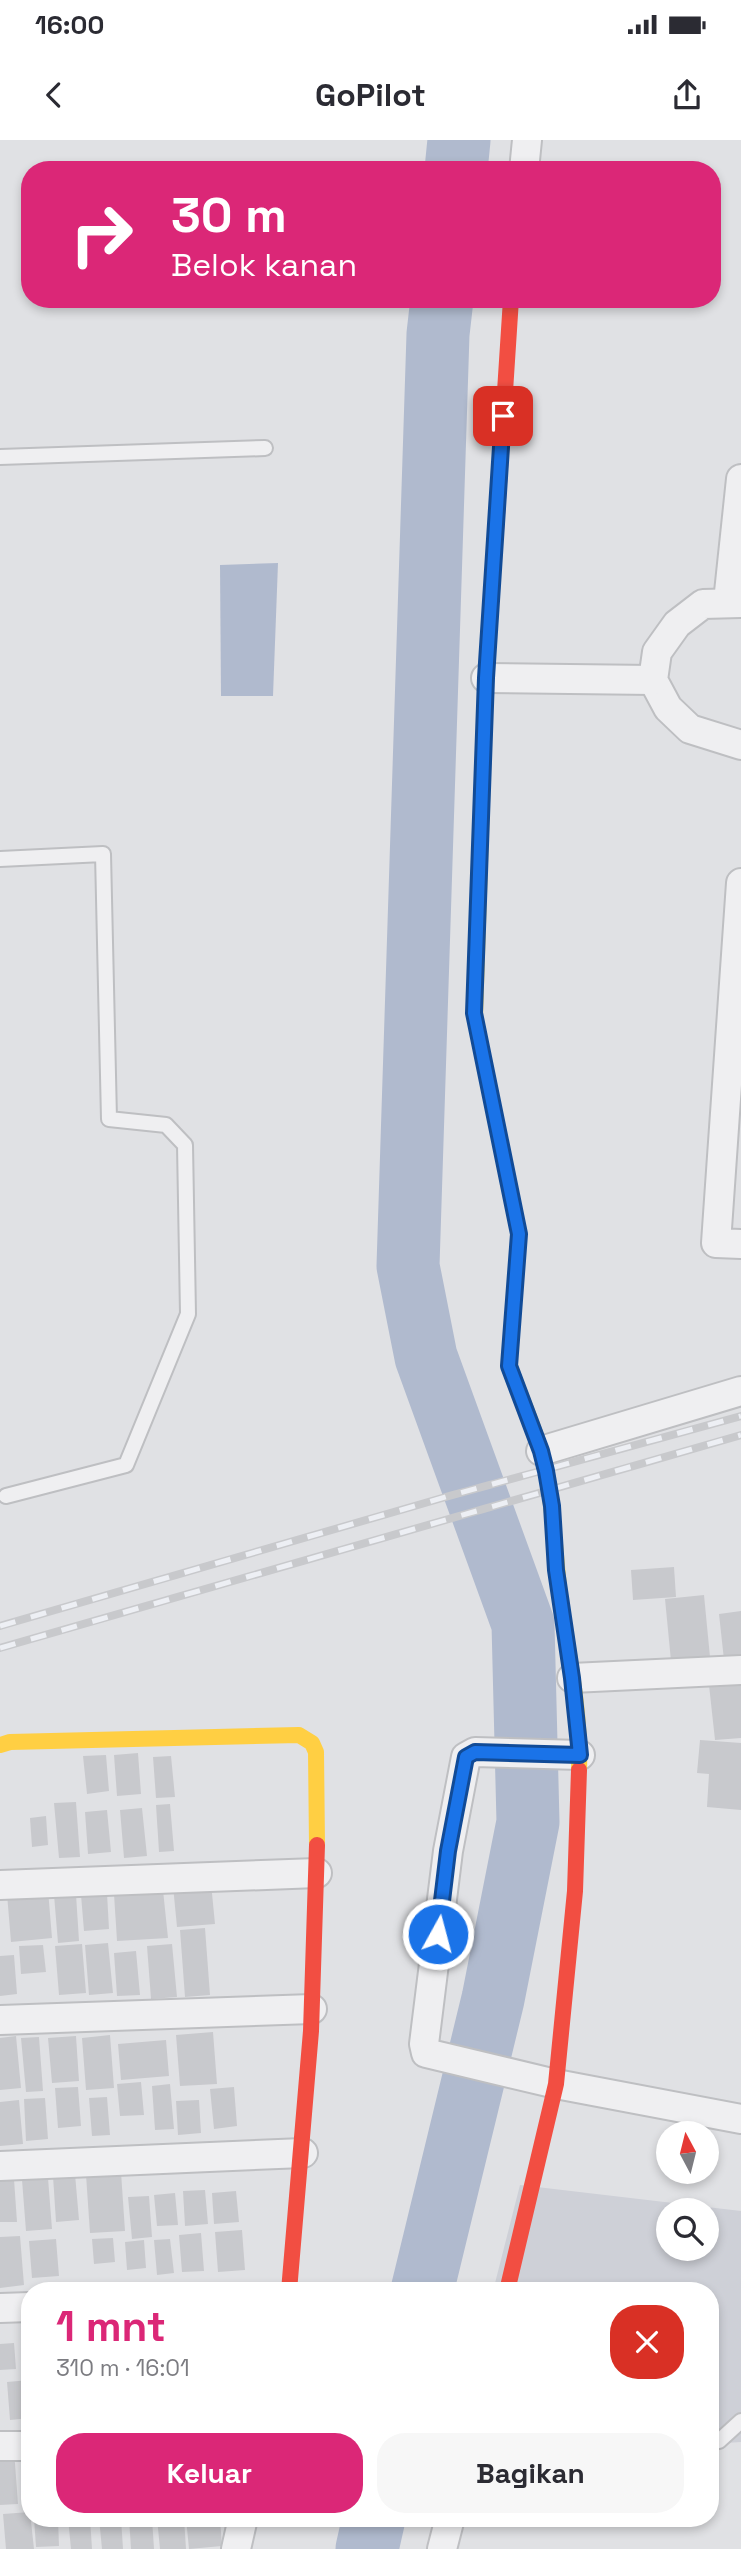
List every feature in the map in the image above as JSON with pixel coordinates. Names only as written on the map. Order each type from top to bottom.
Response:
[{"type":"street","points":[[525,161],[527,140]]},
{"type":"street","points":[[509,2282],[575,1891],[580,1755],[556,1570],[552,1506],[541,1451],[509,1366],[519,1234],[474,1013],[486,678],[511,308]]},
{"type":"street","points":[[741,479],[734,602],[703,604],[677,624],[657,652],[653,680],[668,708],[690,729],[741,745]]},
{"type":"street","points":[[486,678],[653,680]]},
{"type":"street","points":[[741,883],[716,1243],[741,1244]]},
{"type":"street","points":[[541,1451],[741,1391]]},
{"type":"street","points":[[572,1678],[741,1670]]},
{"type":"street","points":[[0,1745],[10,1742],[299,1734],[312,1743],[316,1752],[317,1873],[312,2009],[303,2153],[290,2282]]},
{"type":"street","points":[[580,1755],[475,1752],[463,1762],[448,1851],[424,2044],[426,2053],[543,2081],[741,2119]]},
{"type":"street","points":[[0,1885],[317,1873]]},
{"type":"street","points":[[0,2020],[312,2009]]},
{"type":"street","points":[[0,2166],[303,2153]]},
{"type":"street","points":[[0,2308],[21,2307]]},
{"type":"street","points":[[0,2446],[21,2446]]},
{"type":"street","points":[[236,2549],[241,2527]]},
{"type":"street","points":[[442,2549],[448,2527]]},
{"type":"lane","points":[[0,457],[265,448]]},
{"type":"lane","points":[[0,859],[103,854],[109,1119],[166,1125],[185,1145],[188,1314],[126,1465],[6,1496]]},
{"type":"lane","points":[[719,2441],[741,2421]]},
{"type":"shaded area","points":[[520,2185],[656,2201],[656,2261],[719,2261],[719,2208],[741,2211],[741,2442],[719,2443],[719,2282],[495,2282]]},
{"type":"water","points":[[278,563],[273,696],[221,696],[220,565]]},
{"type":"building","points":[[674,1567],[676,1597],[633,1600],[631,1570]]},
{"type":"building","points":[[704,1595],[710,1657],[671,1661],[665,1599]]},
{"type":"building","points":[[741,1611],[741,1658],[724,1660],[719,1614]]},
{"type":"building","points":[[741,1673],[741,1738],[715,1740],[708,1676]]},
{"type":"building","points":[[700,1740],[741,1743],[741,1810],[707,1807],[709,1774],[697,1773]]},
{"type":"building","points":[[138,1753],[141,1794],[117,1796],[114,1755]]},
{"type":"building","points":[[106,1755],[109,1791],[87,1794],[83,1756]]},
{"type":"building","points":[[171,1756],[175,1797],[156,1798],[153,1757]]},
{"type":"building","points":[[76,1802],[80,1857],[59,1858],[54,1803]]},
{"type":"building","points":[[170,1804],[174,1851],[159,1852],[156,1805]]},
{"type":"building","points":[[142,1808],[147,1856],[124,1858],[120,1810]]},
{"type":"building","points":[[107,1810],[111,1852],[88,1854],[85,1812]]},
{"type":"building","points":[[46,1816],[48,1845],[32,1847],[30,1818]]},
{"type":"building","points":[[211,1883],[215,1924],[177,1927],[173,1886]]},
{"type":"building","points":[[48,1890],[52,1938],[11,1942],[7,1894]]},
{"type":"building","points":[[163,1890],[168,1938],[117,1941],[114,1894]]},
{"type":"building","points":[[107,1893],[109,1929],[84,1931],[81,1895]]},
{"type":"building","points":[[76,1894],[79,1941],[58,1943],[54,1895]]},
{"type":"building","points":[[205,1928],[210,1995],[185,1997],[180,1930]]},
{"type":"building","points":[[108,1943],[113,1993],[89,1995],[85,1945]]},
{"type":"building","points":[[82,1944],[86,1993],[59,1995],[55,1946]]},
{"type":"building","points":[[172,1944],[177,1997],[151,1999],[147,1946]]},
{"type":"building","points":[[43,1945],[46,1972],[21,1974],[19,1946]]},
{"type":"building","points":[[136,1951],[140,1995],[117,1996],[114,1953]]},
{"type":"building","points":[[14,1955],[17,1994],[0,1996],[0,1956]]},
{"type":"building","points":[[213,2032],[217,2084],[180,2086],[176,2035]]},
{"type":"building","points":[[110,2035],[114,2088],[86,2090],[82,2038]]},
{"type":"building","points":[[16,2036],[21,2088],[0,2090],[0,2038]]},
{"type":"building","points":[[76,2036],[79,2081],[52,2083],[48,2038]]},
{"type":"building","points":[[39,2037],[43,2091],[26,2092],[21,2038]]},
{"type":"building","points":[[166,2040],[169,2076],[121,2080],[118,2044]]},
{"type":"building","points":[[141,2082],[144,2115],[120,2116],[117,2084]]},
{"type":"building","points":[[170,2084],[174,2129],[155,2130],[152,2086]]},
{"type":"building","points":[[78,2087],[81,2126],[58,2128],[55,2088]]},
{"type":"building","points":[[234,2087],[237,2126],[214,2129],[210,2089]]},
{"type":"building","points":[[107,2097],[110,2135],[92,2136],[89,2098]]},
{"type":"building","points":[[45,2098],[48,2139],[26,2141],[24,2099]]},
{"type":"building","points":[[19,2100],[23,2144],[0,2146],[0,2102]]},
{"type":"building","points":[[199,2100],[201,2133],[178,2135],[176,2101]]},
{"type":"building","points":[[121,2172],[125,2231],[90,2233],[86,2175]]},
{"type":"building","points":[[75,2174],[79,2220],[56,2222],[53,2176]]},
{"type":"building","points":[[48,2178],[52,2229],[26,2231],[22,2180]]},
{"type":"building","points":[[14,2179],[17,2222],[0,2222],[0,2180]]},
{"type":"building","points":[[205,2190],[208,2224],[185,2226],[183,2191]]},
{"type":"building","points":[[236,2191],[239,2222],[214,2224],[212,2193]]},
{"type":"building","points":[[175,2193],[178,2225],[157,2226],[154,2195]]},
{"type":"building","points":[[149,2196],[152,2237],[132,2239],[128,2197]]},
{"type":"building","points":[[242,2230],[245,2270],[218,2272],[215,2232]]},
{"type":"building","points":[[201,2233],[204,2271],[182,2272],[179,2235]]},
{"type":"building","points":[[20,2236],[24,2282],[21,2282],[21,2285],[0,2288],[0,2237]]},
{"type":"building","points":[[113,2238],[115,2262],[94,2264],[92,2239]]},
{"type":"building","points":[[56,2239],[59,2276],[32,2278],[29,2241]]},
{"type":"building","points":[[170,2239],[174,2273],[157,2275],[154,2240]]},
{"type":"building","points":[[144,2240],[146,2268],[127,2270],[125,2242]]},
{"type":"building","points":[[14,2343],[16,2369],[0,2370],[0,2344]]},
{"type":"building","points":[[21,2381],[21,2419],[10,2420],[7,2382]]},
{"type":"building","points":[[14,2450],[18,2504],[0,2505],[0,2451]]},
{"type":"building","points":[[21,2513],[21,2527],[32,2527],[34,2549],[6,2549],[3,2514]]},
{"type":"building","points":[[35,2527],[58,2527],[59,2546],[36,2547]]},
{"type":"building","points":[[69,2527],[91,2527],[92,2549],[71,2549]]},
{"type":"building","points":[[100,2527],[122,2527],[123,2549],[102,2549]]},
{"type":"building","points":[[130,2527],[153,2527],[154,2549],[131,2549]]},
{"type":"building","points":[[158,2527],[185,2527],[186,2549],[160,2549]]},
{"type":"building","points":[[187,2527],[221,2527],[222,2546],[189,2549]]},
{"type":"waterway","points":[[457,161],[459,140]]},
{"type":"waterway","points":[[424,2282],[493,1999],[528,1822],[523,1624],[426,1357],[408,1266],[441,308]]},
{"type":"waterway","points":[[367,2549],[372,2527]]},
{"type":"railway","points":[[0,1626],[449,1496],[741,1416]]},
{"type":"railway","points":[[0,1648],[741,1435]]},
{"type":"traffic: fast","points":[[475,1017],[519,1234],[509,1366],[511,1370]]},
{"type":"traffic: slow","points":[[475,1017],[486,678],[496,530]]},
{"type":"traffic: slow","points":[[511,1370],[539,1446],[549,1489],[560,1593],[577,1710],[579,1770]]},
{"type":"traffic: slow","points":[[0,1745],[10,1742],[299,1735],[312,1743],[316,1752],[317,1845]]},
{"type":"traffic: jam","points":[[496,530],[510,308]]},
{"type":"traffic: jam","points":[[509,2282],[556,2084],[575,1891],[579,1770]]},
{"type":"traffic: jam","points":[[290,2282],[311,2031],[317,1845]]},
{"type":"route","points":[[438,1934],[448,1851],[466,1757],[475,1752],[580,1755],[546,1471],[509,1366],[519,1234],[474,1013],[486,678],[503,416]]}]
